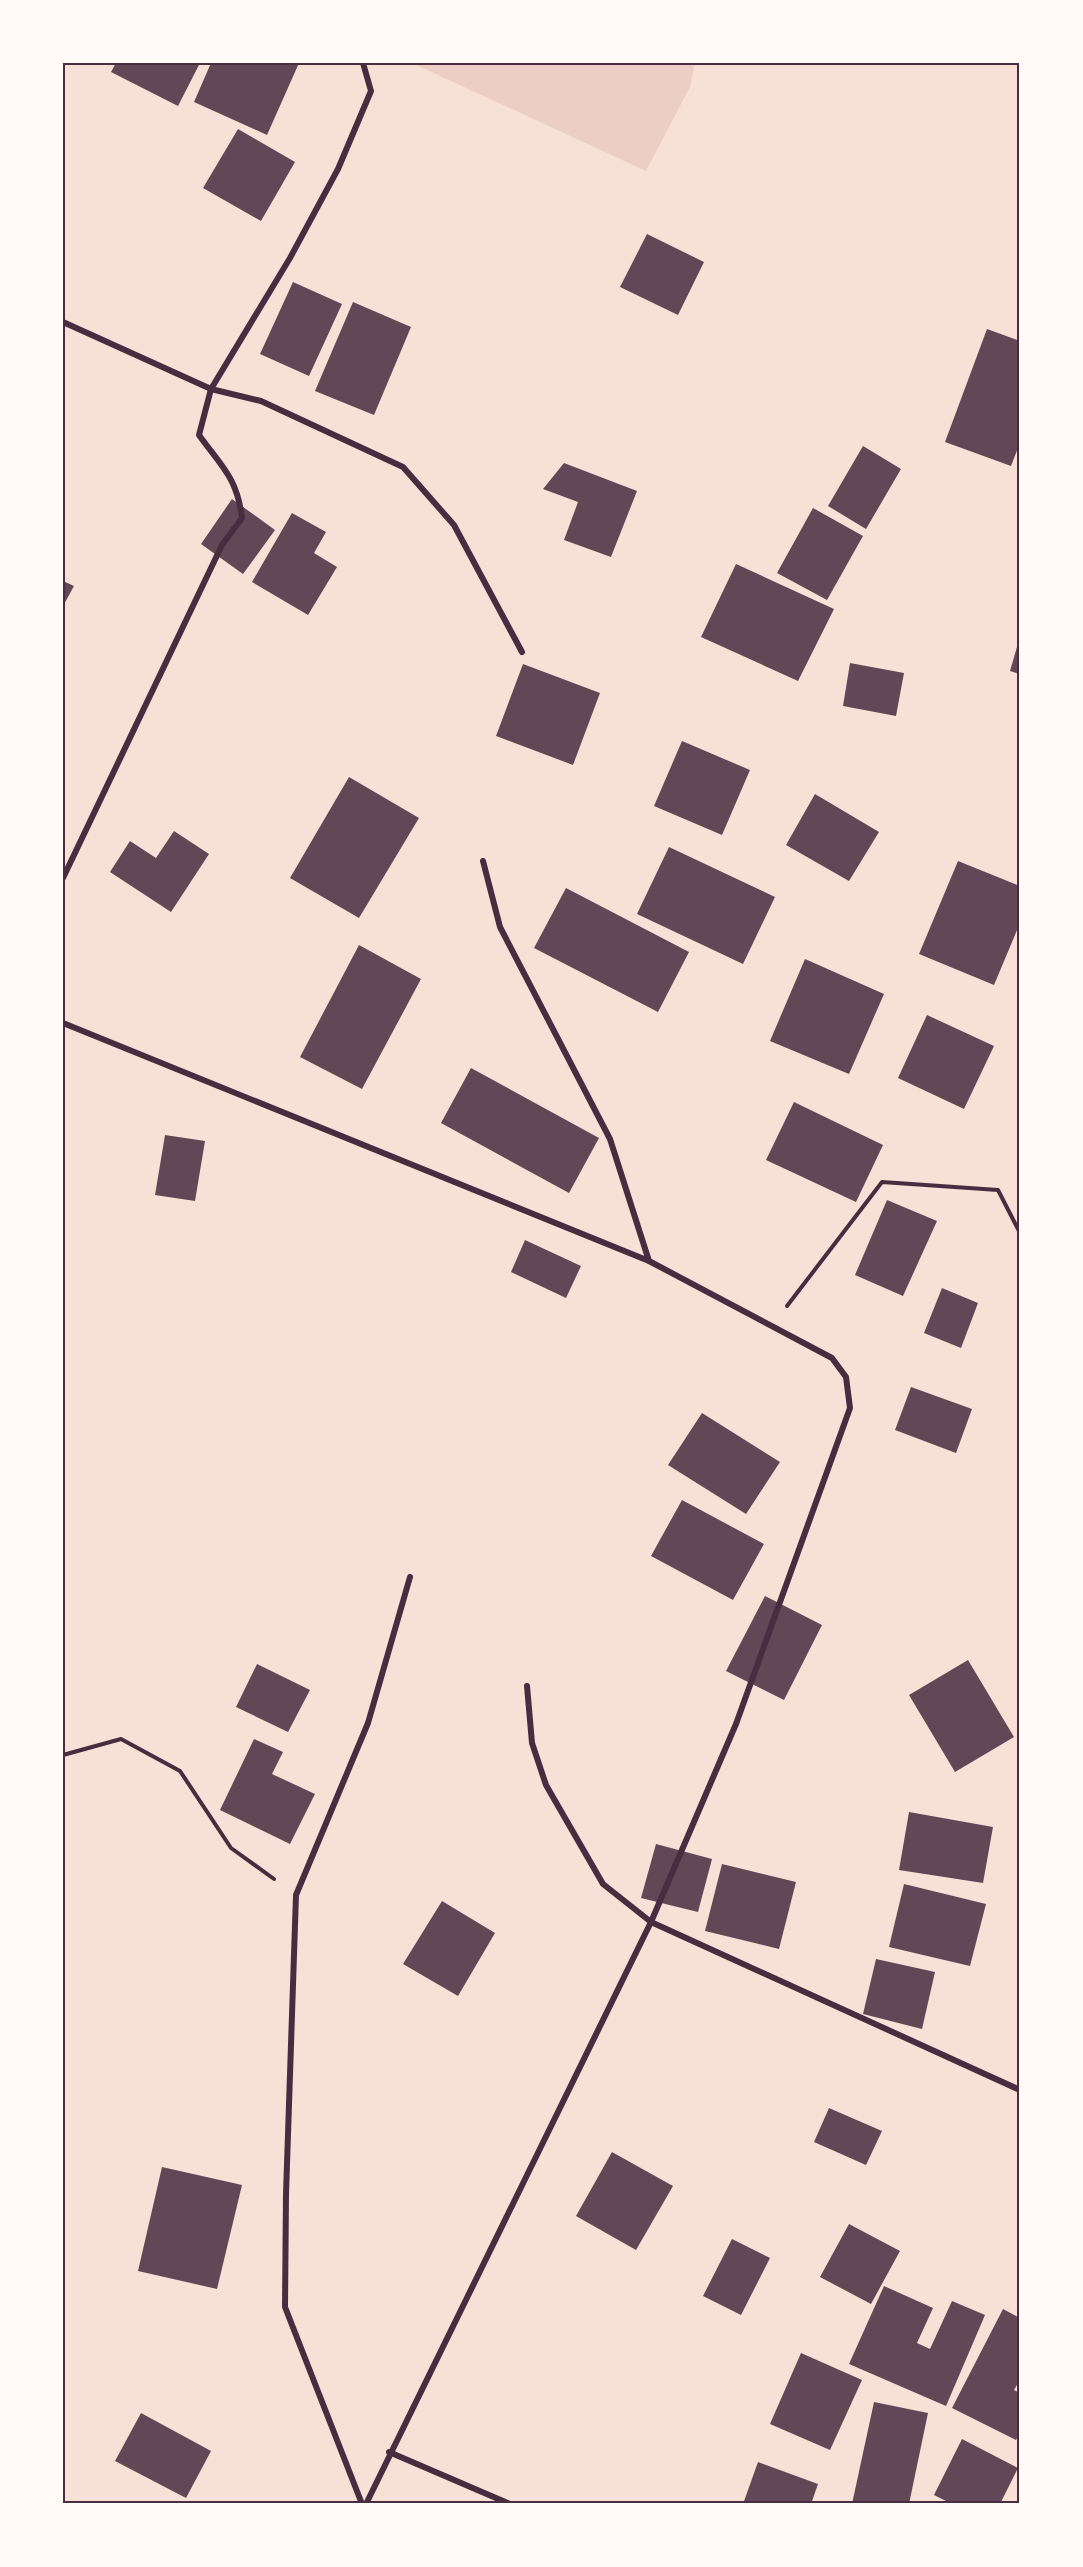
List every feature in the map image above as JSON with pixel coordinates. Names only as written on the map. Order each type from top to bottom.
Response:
[{"type":"street","points":[[63,878],[222,545],[242,518],[239,493],[221,463],[199,435],[211,389],[290,258],[338,169],[371,91],[363,63]]},
{"type":"street","points":[[63,322],[211,389],[261,401],[403,467],[454,525],[522,652]]},
{"type":"street","points":[[483,861],[500,927],[610,1139],[649,1261]]},
{"type":"street","points":[[63,1023],[649,1261],[770,1328],[832,1358],[846,1377],[850,1407],[736,1724],[651,1922],[364,2504]]},
{"type":"street","points":[[364,2504],[285,2307],[296,1895],[368,1723],[410,1577]]},
{"type":"street","points":[[528,1686],[532,1743],[546,1785],[603,1884],[651,1922],[1020,2090]]},
{"type":"street","points":[[389,2452],[510,2504]]},
{"type":"path","points":[[770,1328],[882,1182],[999,1190],[1020,1233]]},
{"type":"path","points":[[63,1755],[121,1739],[180,1771],[231,1848],[296,1895]]},
{"type":"shaded area","points":[[412,63],[695,63],[690,87],[646,171]]},
{"type":"building","points":[[116,63],[200,63],[178,106],[111,72]]},
{"type":"building","points":[[211,63],[299,63],[267,135],[194,102]]},
{"type":"building","points":[[238,129],[295,162],[261,221],[203,188]]},
{"type":"building","points":[[647,234],[704,262],[678,315],[620,287]]},
{"type":"building","points":[[293,282],[342,304],[309,376],[260,354]]},
{"type":"building","points":[[353,302],[411,327],[374,415],[315,391]]},
{"type":"building","points":[[987,329],[1020,341],[1020,443],[1011,466],[945,442]]},
{"type":"building","points":[[863,446],[901,469],[866,529],[828,506]]},
{"type":"building","points":[[564,463],[637,491],[611,557],[564,540],[578,502],[543,489]]},
{"type":"building","points":[[232,499],[275,530],[243,574],[201,544]]},
{"type":"building","points":[[813,508],[863,536],[827,600],[777,573]]},
{"type":"building","points":[[292,513],[326,532],[314,553],[337,567],[308,615],[252,582]]},
{"type":"building","points":[[736,564],[834,609],[798,681],[701,637]]},
{"type":"building","points":[[63,581],[74,586],[63,606]]},
{"type":"building","points":[[1020,640],[1020,674],[1010,671]]},
{"type":"building","points":[[850,663],[904,673],[896,716],[843,706]]},
{"type":"building","points":[[523,664],[600,693],[573,765],[496,736]]},
{"type":"building","points":[[682,741],[750,770],[722,835],[654,806]]},
{"type":"building","points":[[349,777],[419,818],[359,918],[290,878]]},
{"type":"building","points":[[815,794],[879,832],[849,881],[786,845]]},
{"type":"building","points":[[174,831],[209,854],[171,912],[110,872],[130,841],[156,858]]},
{"type":"building","points":[[669,847],[775,897],[743,964],[637,914]]},
{"type":"building","points":[[958,861],[1020,886],[1020,923],[994,985],[919,954]]},
{"type":"building","points":[[566,888],[689,952],[658,1012],[534,948]]},
{"type":"building","points":[[359,945],[421,979],[362,1089],[300,1057]]},
{"type":"building","points":[[805,959],[884,994],[849,1074],[770,1041]]},
{"type":"building","points":[[927,1015],[994,1046],[964,1109],[898,1078]]},
{"type":"building","points":[[471,1068],[599,1138],[569,1193],[441,1123]]},
{"type":"building","points":[[794,1102],[883,1145],[856,1202],[766,1160]]},
{"type":"building","points":[[165,1135],[205,1141],[195,1201],[155,1195]]},
{"type":"building","points":[[887,1200],[937,1221],[903,1296],[855,1275]]},
{"type":"building","points":[[525,1240],[581,1266],[566,1298],[511,1272]]},
{"type":"building","points":[[942,1288],[978,1303],[961,1348],[924,1333]]},
{"type":"building","points":[[911,1387],[972,1409],[956,1453],[895,1430]]},
{"type":"building","points":[[702,1413],[780,1462],[746,1514],[668,1465]]},
{"type":"building","points":[[682,1500],[764,1544],[733,1600],[651,1556]]},
{"type":"building","points":[[765,1596],[822,1625],[784,1700],[726,1671]]},
{"type":"building","points":[[968,1660],[1014,1737],[955,1772],[909,1695]]},
{"type":"building","points":[[257,1664],[310,1690],[288,1732],[236,1707]]},
{"type":"building","points":[[254,1739],[283,1752],[272,1774],[315,1794],[290,1844],[220,1810]]},
{"type":"building","points":[[909,1812],[993,1827],[983,1883],[899,1870]]},
{"type":"building","points":[[656,1844],[712,1859],[698,1912],[641,1898]]},
{"type":"building","points":[[722,1864],[796,1882],[779,1949],[705,1931]]},
{"type":"building","points":[[904,1884],[986,1904],[970,1966],[889,1947]]},
{"type":"building","points":[[442,1901],[495,1933],[458,1996],[403,1964]]},
{"type":"building","points":[[876,1959],[935,1972],[922,2029],[863,2014]]},
{"type":"building","points":[[829,2108],[882,2131],[866,2165],[814,2142]]},
{"type":"building","points":[[612,2152],[673,2186],[636,2250],[576,2216]]},
{"type":"building","points":[[162,2167],[242,2185],[217,2289],[138,2271]]},
{"type":"building","points":[[849,2224],[900,2251],[871,2304],[820,2277]]},
{"type":"building","points":[[732,2239],[770,2258],[741,2315],[703,2296]]},
{"type":"building","points":[[884,2286],[933,2308],[917,2343],[930,2349],[952,2301],[985,2315],[946,2406],[849,2364]]},
{"type":"building","points":[[1003,2309],[1020,2318],[1020,2380],[1014,2390],[1020,2393],[1020,2433],[1016,2440],[952,2408]]},
{"type":"building","points":[[801,2353],[862,2380],[830,2450],[770,2424]]},
{"type":"building","points":[[874,2402],[928,2413],[909,2504],[852,2504]]},
{"type":"building","points":[[141,2413],[211,2451],[186,2498],[115,2461]]},
{"type":"building","points":[[962,2439],[1018,2468],[1000,2504],[952,2504],[934,2495]]},
{"type":"building","points":[[758,2462],[818,2484],[811,2504],[743,2504]]}]
